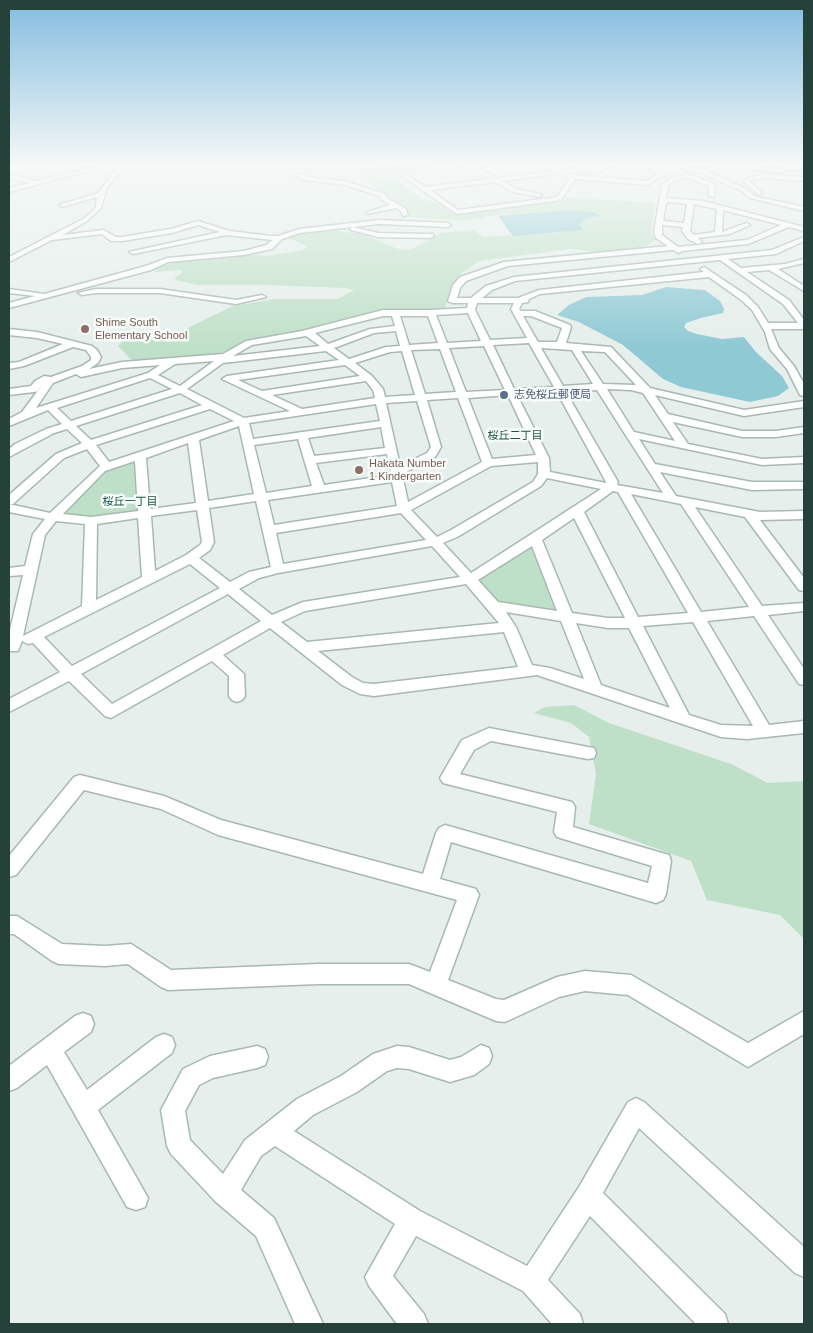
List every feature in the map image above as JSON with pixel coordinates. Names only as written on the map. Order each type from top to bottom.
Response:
[{"type":"street","points":[[9,260],[75,225]]},
{"type":"street","points":[[50,238],[103,232],[114,239],[122,239],[172,231],[194,225]]},
{"type":"street","points":[[202,225],[226,233],[258,238],[279,238],[294,232],[346,225]]},
{"type":"street","points":[[658,225],[659,236],[738,293],[755,309],[775,349],[800,375],[804,393]]},
{"type":"street","points":[[687,225],[687,234],[705,246]]},
{"type":"street","points":[[718,234],[719,225]]},
{"type":"street","points":[[691,236],[728,233],[746,225]]},
{"type":"street","points":[[747,225],[774,232]]},
{"type":"street","points":[[450,311],[456,287],[459,283],[494,267],[519,262],[748,242],[788,225]]},
{"type":"street","points":[[789,225],[804,229]]},
{"type":"street","points":[[328,227],[350,228],[378,235],[430,236]]},
{"type":"street","points":[[133,252],[226,233]]},
{"type":"street","points":[[9,306],[148,268],[167,260],[258,250],[275,244],[279,238]]},
{"type":"street","points":[[472,305],[481,293],[503,282],[528,276],[773,252],[792,248],[804,239]]},
{"type":"street","points":[[748,242],[773,252]]},
{"type":"street","points":[[519,262],[518,260],[531,256],[562,253],[577,249]]},
{"type":"street","points":[[607,254],[640,281]]},
{"type":"street","points":[[722,258],[800,311],[804,326],[765,326]]},
{"type":"street","points":[[741,270],[804,261]]},
{"type":"street","points":[[770,267],[804,289]]},
{"type":"street","points":[[481,272],[503,282]]},
{"type":"street","points":[[711,274],[539,292],[519,300],[515,309],[612,482],[698,617],[765,732]]},
{"type":"street","points":[[789,279],[802,278]]},
{"type":"street","points":[[738,293],[770,290]]},
{"type":"street","points":[[9,291],[45,294],[48,296],[96,291],[160,291],[236,302],[262,297]]},
{"type":"street","points":[[9,454],[37,436],[68,424],[180,390],[223,358],[249,343],[307,332],[374,314],[431,313],[450,311],[472,305],[519,300],[548,300]]},
{"type":"street","points":[[452,301],[472,305]]},
{"type":"street","points":[[9,706],[254,575],[278,569],[435,542],[455,533],[537,484],[544,474],[543,458],[510,393],[472,305]]},
{"type":"street","points":[[9,508],[53,517],[91,521],[319,489],[397,475],[431,455],[436,447],[395,313]]},
{"type":"street","points":[[431,313],[488,463]]},
{"type":"street","points":[[518,314],[532,313],[567,327],[561,345]]},
{"type":"street","points":[[26,414],[50,381],[122,365],[223,358],[327,347],[373,332],[400,328]]},
{"type":"street","points":[[9,332],[37,335],[89,348],[94,352],[96,357],[91,364],[55,380]]},
{"type":"street","points":[[307,332],[369,378],[378,389],[404,508],[494,606],[509,627],[527,671]]},
{"type":"street","points":[[228,379],[348,362],[389,349],[406,346],[534,342],[575,348],[608,349],[646,390],[683,445]]},
{"type":"street","points":[[9,366],[21,364],[71,344]]},
{"type":"street","points":[[575,348],[652,467],[758,611],[804,680]]},
{"type":"street","points":[[9,423],[26,414],[151,375],[171,362]]},
{"type":"street","points":[[208,370],[301,412]]},
{"type":"street","points":[[9,392],[31,390],[43,380],[56,375],[66,375]]},
{"type":"street","points":[[151,375],[243,421],[278,569]]},
{"type":"street","points":[[260,394],[369,378]]},
{"type":"street","points":[[11,648],[39,534],[53,517],[101,469],[243,421],[381,400],[602,387],[631,387],[744,412],[804,404]]},
{"type":"street","points":[[9,501],[60,456],[89,444],[211,405]]},
{"type":"street","points":[[52,406],[52,409],[89,444],[107,467]]},
{"type":"street","points":[[665,417],[742,434],[776,434],[804,430]]},
{"type":"street","points":[[249,443],[386,423]]},
{"type":"street","points":[[630,434],[762,462],[802,463]]},
{"type":"street","points":[[302,436],[319,489]]},
{"type":"street","points":[[11,648],[191,558],[205,547],[208,542],[193,438]]},
{"type":"street","points":[[310,460],[392,450]]},
{"type":"street","points":[[140,456],[149,579]]},
{"type":"street","points":[[269,530],[404,508],[488,463],[543,458]]},
{"type":"street","points":[[652,467],[752,486],[804,485]]},
{"type":"street","points":[[544,474],[749,514],[774,517],[804,515]]},
{"type":"street","points":[[35,636],[70,674],[111,712],[271,620],[303,607],[470,579],[617,488]]},
{"type":"street","points":[[577,511],[683,719]]},
{"type":"street","points":[[749,514],[804,587]]},
{"type":"street","points":[[90,609],[91,521]]},
{"type":"street","points":[[535,539],[568,616],[595,688]]},
{"type":"street","points":[[191,558],[347,681],[360,688],[374,690],[527,671],[550,673],[721,731],[765,732],[804,727]]},
{"type":"street","points":[[9,572],[31,570]]},
{"type":"street","points":[[494,606],[608,623],[634,623],[804,607]]},
{"type":"street","points":[[306,647],[509,627]]},
{"type":"street","points":[[213,654],[236,674],[237,696]]},
{"type":"street","points":[[429,884],[445,833],[656,894],[662,861],[563,832],[566,807],[449,778],[468,745],[490,734],[588,753]]},
{"type":"street","points":[[9,868],[80,782],[164,803],[218,827],[469,894],[436,984]]},
{"type":"street","points":[[9,925],[17,925],[59,954],[105,956],[132,954],[168,980],[318,974],[409,974],[496,1010],[505,1011],[556,987],[585,981],[630,985],[748,1056],[804,1022]]},
{"type":"street","points":[[9,1080],[83,1024]]},
{"type":"street","points":[[84,1107],[164,1045]]},
{"type":"street","points":[[50,1049],[136,1198]]},
{"type":"street","points":[[225,1192],[253,1148],[305,1107],[349,1084],[381,1062],[397,1057],[409,1058],[450,1071],[466,1067],[481,1056]]},
{"type":"street","points":[[257,1057],[210,1067],[191,1077],[172,1110],[179,1146],[225,1192],[265,1226],[309,1324]]},
{"type":"street","points":[[532,1282],[588,1196],[636,1110],[804,1264]]},
{"type":"street","points":[[274,1132],[411,1220],[532,1282],[570,1324]]},
{"type":"street","points":[[588,1196],[715,1324]]},
{"type":"street","points":[[411,1220],[378,1277],[414,1324]]},
{"type":"green space","points":[[581,225],[652,225],[651,234],[656,240],[640,249],[601,252],[571,249],[479,261],[461,274],[450,290],[445,309],[440,310],[378,311],[304,331],[250,340],[223,352],[203,356],[161,360],[132,360],[118,346],[123,341],[160,339],[177,333],[233,306],[275,299],[338,299],[354,290],[346,288],[264,285],[198,285],[176,280],[175,277],[182,273],[182,270],[155,272],[154,270],[164,265],[193,259],[250,254],[266,256],[304,250],[307,246],[286,237],[322,229],[362,234],[398,249],[410,250],[441,233],[474,230],[483,237],[554,233],[583,229]]},
{"type":"green space","points":[[131,461],[138,461],[138,511],[91,519],[60,515],[104,470]]},
{"type":"green space","points":[[532,544],[560,611],[496,602],[474,579],[494,571]]},
{"type":"green space","points":[[574,705],[609,723],[731,764],[768,783],[804,781],[804,939],[780,915],[707,900],[691,861],[589,824],[596,774],[589,737],[571,723],[534,713],[545,707]]},
{"type":"water","points":[[505,225],[581,225],[583,230],[513,236]]},
{"type":"water","points":[[666,287],[705,290],[720,301],[724,309],[723,313],[686,323],[684,327],[688,331],[697,334],[722,339],[744,337],[756,352],[782,376],[789,388],[778,396],[750,402],[681,387],[663,379],[623,345],[579,322],[557,315],[569,305],[586,297],[642,295]]},
{"type":"place","name":"Shime South Elementary School","points":[[85,329]]},
{"type":"place","name":"志免桜丘郵便局","points":[[504,395]]},
{"type":"place","name":"Hakata Number 1 Kindergarten","points":[[359,470]]},
{"type":"district","name":"桜丘二丁目","points":[[515,436]]},
{"type":"district","name":"桜丘一丁目","points":[[130,502]]}]
